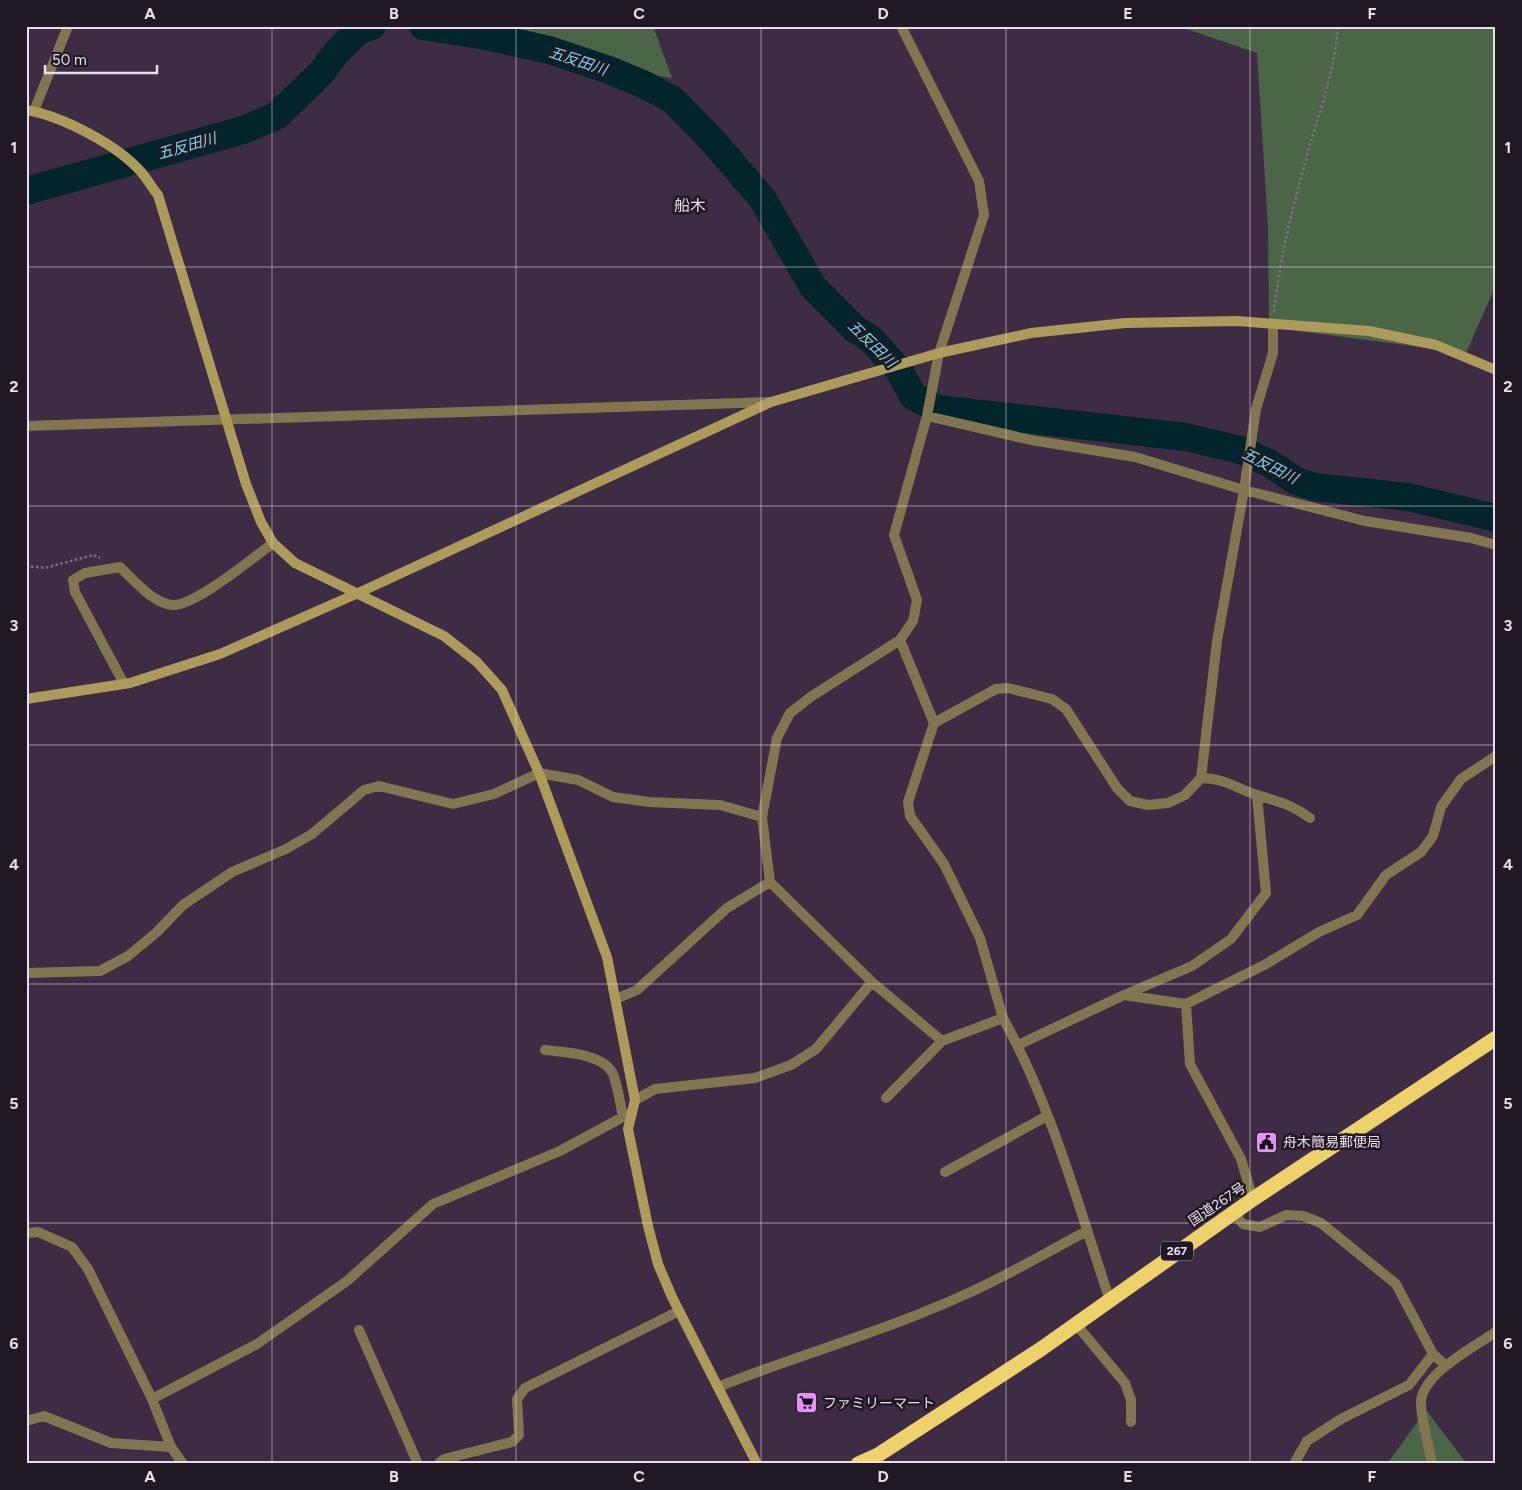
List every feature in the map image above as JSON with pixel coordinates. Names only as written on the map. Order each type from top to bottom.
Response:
[{"type":"highway","name":"国道267号","points":[[858,1464],[881,1460],[1109,1298],[1253,1199],[1496,1038]]},
{"type":"street","points":[[68,26],[30,110],[77,128],[115,149],[141,172],[158,195],[246,484],[261,522],[273,543],[295,562],[356,594],[444,636],[477,662],[502,690],[539,773],[607,957],[635,1100]]},
{"type":"street","points":[[901,26],[979,181],[984,216],[939,353],[926,416],[894,535],[917,600],[913,621],[900,640],[812,696],[790,713],[777,738],[762,817],[770,882],[872,982],[942,1041]]},
{"type":"street","points":[[26,699],[124,684],[220,654],[356,594],[771,402],[939,353],[1031,334],[1125,323],[1237,321],[1369,331],[1436,345],[1496,370]]},
{"type":"street","points":[[934,723],[996,689],[1008,688],[1052,699],[1066,709],[1117,788],[1130,801],[1148,805],[1168,803],[1185,795],[1201,778],[1217,641],[1244,490],[1256,408],[1273,353],[1273,325]]},
{"type":"street","points":[[26,426],[771,402]]},
{"type":"street","points":[[926,416],[1031,440],[1135,457],[1244,490],[1365,521],[1471,538],[1496,545]]},
{"type":"street","points":[[124,684],[75,592],[73,580],[85,573],[120,567],[155,598],[172,605],[194,599],[273,543]]},
{"type":"street","points":[[900,640],[934,723],[908,802],[910,816],[944,864],[980,938],[1003,1018],[1018,1045],[1070,1173],[1109,1298]]},
{"type":"street","points":[[1124,995],[1186,1004],[1266,964],[1319,932],[1357,915],[1386,875],[1421,852],[1433,836],[1441,807],[1462,779],[1496,756]]},
{"type":"street","points":[[26,973],[100,971],[128,956],[157,932],[183,905],[232,872],[286,849],[312,834],[364,790],[379,786],[453,804],[494,794],[539,773],[578,780],[613,797],[649,802],[720,805],[762,817]]},
{"type":"street","points":[[1201,778],[1217,778],[1257,795],[1293,806],[1310,818]]},
{"type":"street","points":[[1018,1045],[1124,995],[1192,966],[1231,939],[1266,893],[1257,795]]},
{"type":"street","points":[[616,999],[637,990],[727,908],[770,882]]},
{"type":"street","points":[[152,1399],[243,1352],[290,1321],[347,1281],[433,1204],[560,1151],[628,1114],[635,1100],[655,1089],[756,1078],[791,1065],[816,1049],[872,982]]},
{"type":"street","points":[[1186,1004],[1190,1064],[1241,1159],[1253,1199]]},
{"type":"street","points":[[886,1098],[942,1041],[1003,1018]]},
{"type":"street","points":[[545,1050],[576,1053],[603,1063],[613,1073],[628,1114],[628,1129],[648,1226],[658,1264],[679,1311],[757,1464]]},
{"type":"street","points":[[945,1172],[1047,1116]]},
{"type":"street","points":[[1233,1213],[1243,1224],[1260,1227],[1286,1215],[1303,1216],[1321,1223],[1396,1284],[1432,1354],[1445,1365]]},
{"type":"street","points":[[718,1387],[782,1361],[855,1338],[966,1294],[1087,1231]]},
{"type":"street","points":[[26,1232],[38,1232],[72,1248],[88,1269],[152,1399],[172,1447],[183,1464]]},
{"type":"street","points":[[438,1464],[444,1459],[512,1442],[519,1435],[517,1399],[525,1388],[679,1311]]},
{"type":"street","points":[[1075,1323],[1125,1383],[1131,1400],[1131,1422]]},
{"type":"street","points":[[359,1330],[418,1464]]},
{"type":"street","points":[[1432,1464],[1421,1403],[1423,1392],[1445,1365],[1496,1332]]},
{"type":"street","points":[[1294,1464],[1307,1440],[1409,1385],[1432,1354]]},
{"type":"street","points":[[26,1421],[44,1416],[111,1442],[172,1447]]},
{"type":"path","points":[[1273,325],[1278,278],[1291,215],[1337,46],[1338,26]]},
{"type":"path","points":[[26,566],[45,568],[94,555],[120,567]]},
{"type":"green space","points":[[494,26],[653,26],[672,78],[592,66]]},
{"type":"green space","points":[[1178,26],[1496,26],[1496,285],[1466,353],[1269,327],[1268,227],[1257,53]]},
{"type":"green space","points":[[1426,1410],[1467,1464],[1387,1464]]},
{"type":"waterway","name":"五反田川","points":[[26,191],[243,130],[276,116],[320,74],[337,52],[359,30],[372,26]]},
{"type":"waterway","name":"五反田川","points":[[423,26],[486,36],[549,50],[609,70],[645,85],[673,100],[711,139],[762,198],[813,287],[855,329],[871,339],[899,370],[913,396],[938,409],[1186,437],[1240,450],[1269,463],[1296,481],[1315,487],[1408,497],[1496,518]]},
{"type":"place","name":"舟木簡易郵便局","points":[[1267,1142]]},
{"type":"place","name":"ファミリーマート","points":[[807,1403]]},
{"type":"district","name":"船木","points":[[690,205]]}]
